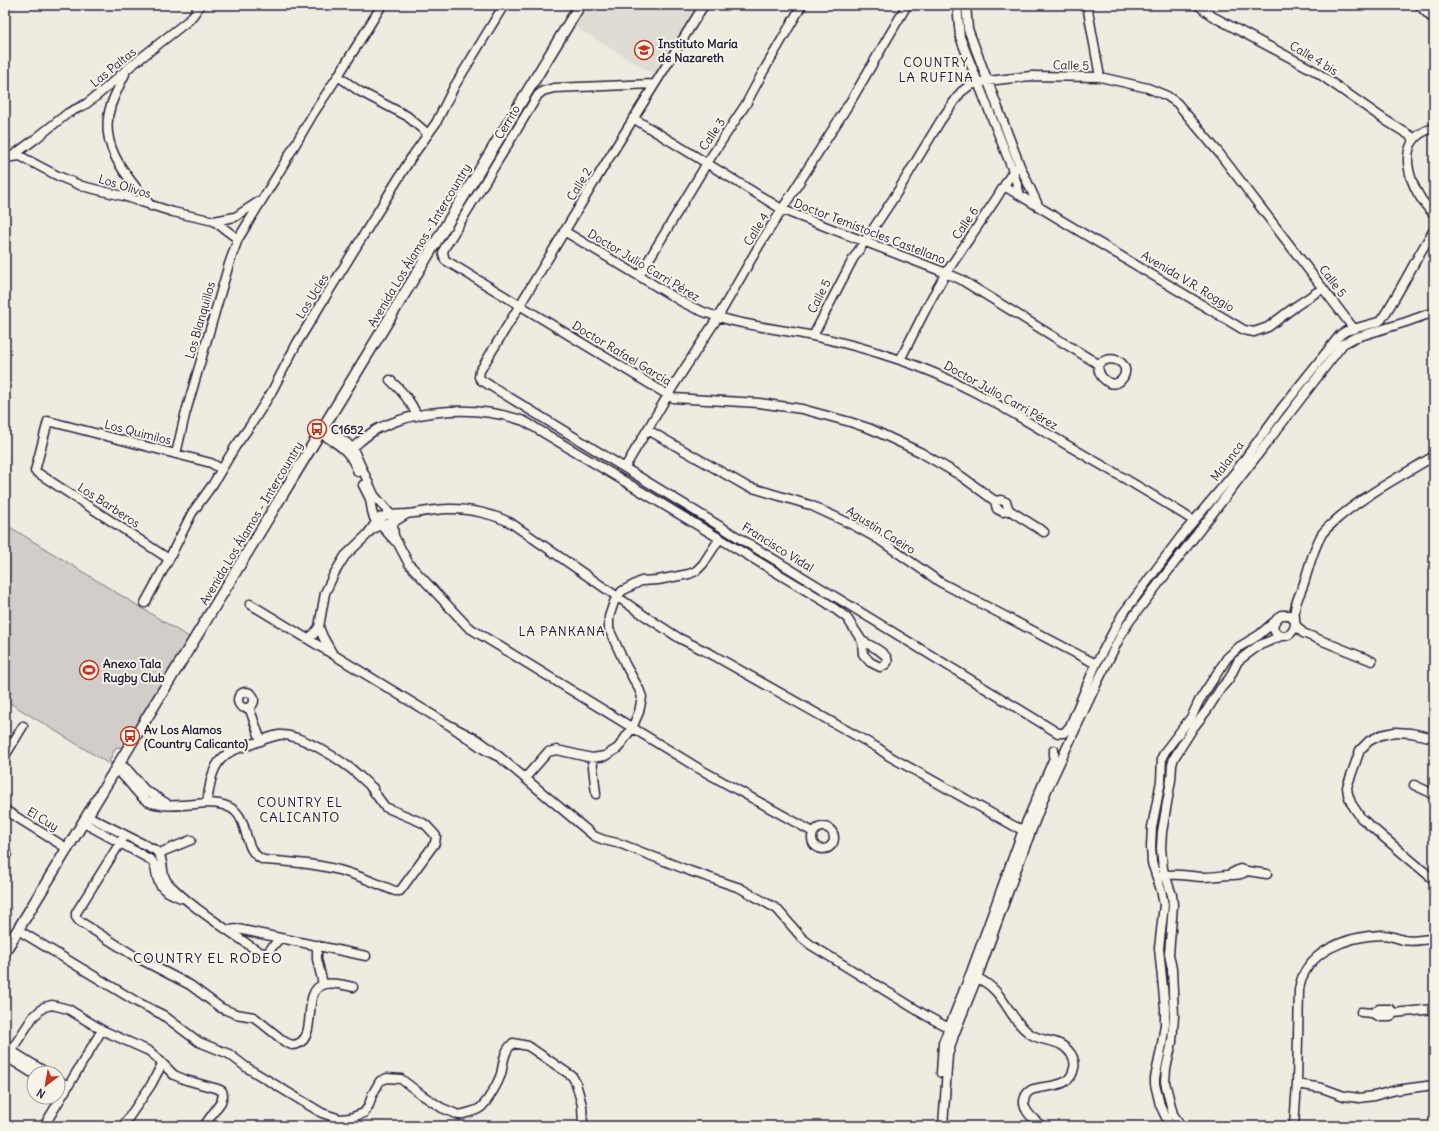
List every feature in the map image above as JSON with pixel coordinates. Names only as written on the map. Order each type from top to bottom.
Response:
[{"type":"main road","name":"Avenida Los Álamos - Intercountry","points":[[5,951],[580,5]]},
{"type":"street","name":"Las Paltas","points":[[8,157],[34,140],[68,113],[99,94],[127,69],[189,20],[200,5]]},
{"type":"street","name":"Los Blanquillos","points":[[176,454],[185,415],[229,264],[238,239],[313,114],[382,5]]},
{"type":"street","name":"Los Ucles","points":[[145,603],[192,513],[213,484],[221,469],[271,393],[297,343],[411,158],[440,117],[454,88],[504,5]]},
{"type":"street","name":"Calle 2","points":[[479,378],[480,371],[519,305],[704,5]]},
{"type":"street","name":"Calle 3","points":[[639,276],[707,163],[746,104],[802,5]]},
{"type":"street","name":"Calle 4","points":[[625,467],[668,395],[718,317],[760,244],[852,99],[907,5]]},
{"type":"street","points":[[957,5],[960,37],[1016,168],[1039,205]]},
{"type":"street","points":[[966,5],[968,30],[988,81],[1016,168],[1020,195]]},
{"type":"street","points":[[1087,5],[1100,78]]},
{"type":"street","points":[[1418,5],[1434,12]]},
{"type":"street","points":[[1418,5],[1434,20]]},
{"type":"street","name":"Calle 4 bis","points":[[1202,7],[1257,41],[1315,71],[1385,120],[1414,138]]},
{"type":"street","points":[[127,69],[111,106],[108,116],[108,131],[112,153],[119,165],[151,206]]},
{"type":"street","points":[[338,76],[370,98],[407,116],[428,134]]},
{"type":"street","name":"Calle 5","points":[[812,336],[845,273],[890,204],[927,141],[956,98],[964,89],[979,82],[1031,76],[1100,78],[1148,88],[1167,96],[1177,103],[1219,153],[1354,329]]},
{"type":"street","name":"Cerrito","points":[[448,262],[443,257],[444,249],[538,95],[543,91],[554,88],[654,84]]},
{"type":"street","name":"Doctor Temístocles Castellano","points":[[633,118],[782,210],[960,279],[1098,364]]},
{"type":"street","points":[[1434,128],[1421,132],[1414,138],[1408,150],[1409,169],[1417,193],[1421,201],[1434,214]]},
{"type":"street","points":[[29,161],[34,140]]},
{"type":"street","name":"Los Olivos","points":[[8,157],[20,156],[72,182],[123,196],[151,206],[214,221],[238,239]]},
{"type":"street","name":"Calle 6","points":[[900,360],[946,273],[1016,168]]},
{"type":"street","name":"Avenida V.R. Roggio","points":[[1004,186],[1039,205],[1251,332],[1258,332],[1268,327],[1323,288]]},
{"type":"street","name":"Los Blanquillos","points":[[214,221],[235,217],[263,198]]},
{"type":"street","name":"Malanca","points":[[1064,733],[1070,726],[1096,664],[1122,615],[1182,535],[1236,471],[1290,398],[1340,335],[1346,331],[1381,320],[1434,230]]},
{"type":"street","name":"Doctor Julio Carri Pérez","points":[[564,231],[684,304],[699,311],[718,317],[861,347],[945,377],[988,399],[1194,521]]},
{"type":"street","name":"Doctor Rafael García","points":[[448,262],[668,395],[676,398],[737,400],[802,409],[871,429],[920,452],[961,476],[995,501],[1001,500],[1006,502],[1009,510],[1044,532]]},
{"type":"street","points":[[943,1126],[950,1048],[1053,776],[1097,683],[1129,622],[1343,344],[1354,338],[1434,312]]},
{"type":"street","name":"Francisco Vidal","points":[[479,378],[1058,733],[1064,733]]},
{"type":"street","points":[[390,380],[412,404],[417,416]]},
{"type":"street","points":[[349,450],[379,428],[417,416],[443,411],[486,413],[524,421],[720,538],[840,612],[852,624],[862,641]]},
{"type":"street","name":"Los Quimilos","points":[[35,471],[48,421],[211,463],[221,469]]},
{"type":"street","name":"Agustín Caeiro","points":[[648,430],[746,486],[810,505],[853,525],[878,539],[940,582],[1096,664]]},
{"type":"street","points":[[321,431],[349,450],[358,459],[374,494],[392,519],[393,531],[397,543],[413,570],[472,630],[734,789],[813,832]]},
{"type":"street","points":[[349,450],[368,494],[372,514],[378,524],[397,543]]},
{"type":"street","points":[[1181,1126],[1173,1114],[1165,1082],[1172,1042],[1174,1016],[1172,969],[1169,954],[1173,905],[1172,895],[1165,875],[1161,856],[1161,844],[1174,758],[1192,728],[1207,710],[1220,688],[1229,679],[1238,661],[1258,646],[1284,636],[1293,630],[1295,622],[1294,612],[1297,600],[1318,543],[1326,530],[1357,502],[1434,456]]},
{"type":"street","name":"Los Barberos","points":[[35,471],[169,559]]},
{"type":"street","points":[[307,638],[313,635],[319,627],[325,593],[334,574],[349,551],[378,524],[383,516],[392,519],[407,514],[448,509],[484,514],[504,519],[679,638],[713,654],[878,748],[889,756],[1023,830]]},
{"type":"street","points":[[525,778],[548,752],[557,750],[592,758],[605,756],[616,750],[632,728],[639,712],[642,697],[625,664],[610,629],[609,617],[617,596],[622,591],[641,581],[658,580],[696,572],[720,538]]},
{"type":"street","points":[[1170,1126],[1162,1112],[1155,1084],[1164,1031],[1164,1001],[1159,948],[1164,905],[1152,863],[1151,846],[1152,827],[1161,778],[1163,753],[1192,716],[1199,701],[1210,686],[1219,669],[1239,647],[1259,635],[1280,615],[1289,609],[1297,600]]},
{"type":"street","points":[[250,604],[449,724],[485,750],[499,757],[599,839],[621,844],[690,871],[732,884],[777,909],[806,942],[925,1015],[949,1028]]},
{"type":"street","points":[[1280,615],[1289,615],[1303,633],[1372,661]]},
{"type":"street","points":[[1274,622],[1272,626],[1273,631],[1278,636],[1312,637]]},
{"type":"street","points":[[319,627],[332,654]]},
{"type":"street","points":[[249,707],[261,741]]},
{"type":"street","points":[[5,756],[23,726]]},
{"type":"street","points":[[1434,738],[1411,733],[1395,732],[1381,735],[1369,740],[1360,750],[1348,787],[1348,794],[1351,803],[1361,818],[1434,880]]},
{"type":"street","points":[[118,767],[147,802],[156,805],[207,803],[220,803],[226,805],[239,816],[243,823],[251,850],[259,858],[264,860],[302,863],[335,869],[397,892],[403,889],[437,840],[434,833],[427,826],[396,811],[379,793],[350,768],[318,748],[300,739],[287,736],[280,735],[228,753],[215,767],[212,774],[207,803]]},
{"type":"street","points":[[941,1073],[942,1047],[1023,830],[1054,758],[1054,750]]},
{"type":"street","points":[[592,758],[596,794]]},
{"type":"street","points":[[1161,778],[1171,778]]},
{"type":"street","points":[[1414,785],[1431,791],[1434,796]]},
{"type":"street","name":"El Cuy","points":[[5,810],[68,849]]},
{"type":"street","points":[[86,819],[155,850],[160,854],[165,879],[189,902],[253,948],[265,954],[280,938]]},
{"type":"street","points":[[86,819],[121,843],[154,862],[157,881],[164,890],[189,902]]},
{"type":"street","points":[[125,836],[76,913],[76,917],[79,921],[136,957],[190,985],[222,1008],[236,1014],[254,1017],[292,1046],[301,1042],[306,1034],[312,997],[317,988],[323,984],[332,983],[353,987]]},
{"type":"street","points":[[160,854],[191,840]]},
{"type":"street","points":[[1156,878],[1165,875],[1182,875],[1206,878],[1228,875],[1234,876],[1242,875],[1247,871],[1267,874]]},
{"type":"street","points":[[228,930],[238,929],[366,956]]},
{"type":"street","points":[[18,930],[137,1002],[163,1015],[199,1042],[229,1054],[246,1067],[322,1113],[340,1119],[350,1118],[364,1113],[380,1081],[387,1078],[401,1079],[429,1100],[442,1108],[459,1115],[480,1108],[490,1096],[500,1075],[507,1049],[513,1043],[528,1046],[572,1076],[582,1104],[583,1126]]},
{"type":"street","points":[[1294,1126],[1297,1084],[1299,990],[1302,976],[1311,962],[1330,948],[1351,939],[1383,935],[1408,940],[1424,940],[1434,938]]},
{"type":"street","points":[[317,945],[323,984]]},
{"type":"street","points":[[977,978],[987,982],[999,994],[1015,1019],[1029,1034],[1036,1038],[1063,1045],[1072,1055],[1075,1063],[1074,1069],[1068,1079],[1056,1086],[1029,1091],[1024,1099],[1025,1109],[1032,1118],[1042,1126]]},
{"type":"street","points":[[1164,1001],[1173,999]]},
{"type":"street","points":[[7,1054],[38,1012],[47,1006],[56,1006],[68,1009],[102,1030],[149,1051],[169,1071],[179,1078],[222,1091],[224,1095],[222,1102],[204,1126]]},
{"type":"street","points":[[1361,1012],[1372,1013],[1379,1009],[1390,1009],[1394,1013],[1434,1009]]},
{"type":"street","points":[[66,1084],[102,1030]]},
{"type":"street","points":[[7,1054],[30,1065]]},
{"type":"street","points":[[7,1054],[26,1068]]},
{"type":"street","points":[[126,1125],[151,1086],[162,1064]]},
{"type":"street","points":[[1297,1084],[1322,1088],[1344,1096],[1359,1098],[1374,1096],[1396,1090],[1434,1085]]},
{"type":"street","points":[[44,1126],[55,1105]]},
{"type":"shaded area","name":"Instituto María de Nazareth","points":[[581,5],[701,5],[658,77],[569,23]]},
{"type":"shaded area","name":"Anexo Tala Rugby Club","points":[[5,524],[192,639],[127,748],[116,747],[109,761],[116,765],[114,767],[5,700]]},
{"type":"place","name":"Instituto María de Nazareth","points":[[644,50]]},
{"type":"place","name":"C1652","points":[[317,429]]},
{"type":"place","name":"Anexo Tala Rugby Club","points":[[89,670]]},
{"type":"place","name":"Av Los Alamos (Country Calicanto)","points":[[130,736]]},
{"type":"district","name":"COUNTRY LA RUFINA","points":[[936,70]]},
{"type":"district","name":"LA PANKANA","points":[[562,631]]},
{"type":"district","name":"COUNTRY EL CALICANTO","points":[[300,810]]},
{"type":"district","name":"COUNTRY EL RODEO","points":[[208,958]]}]
